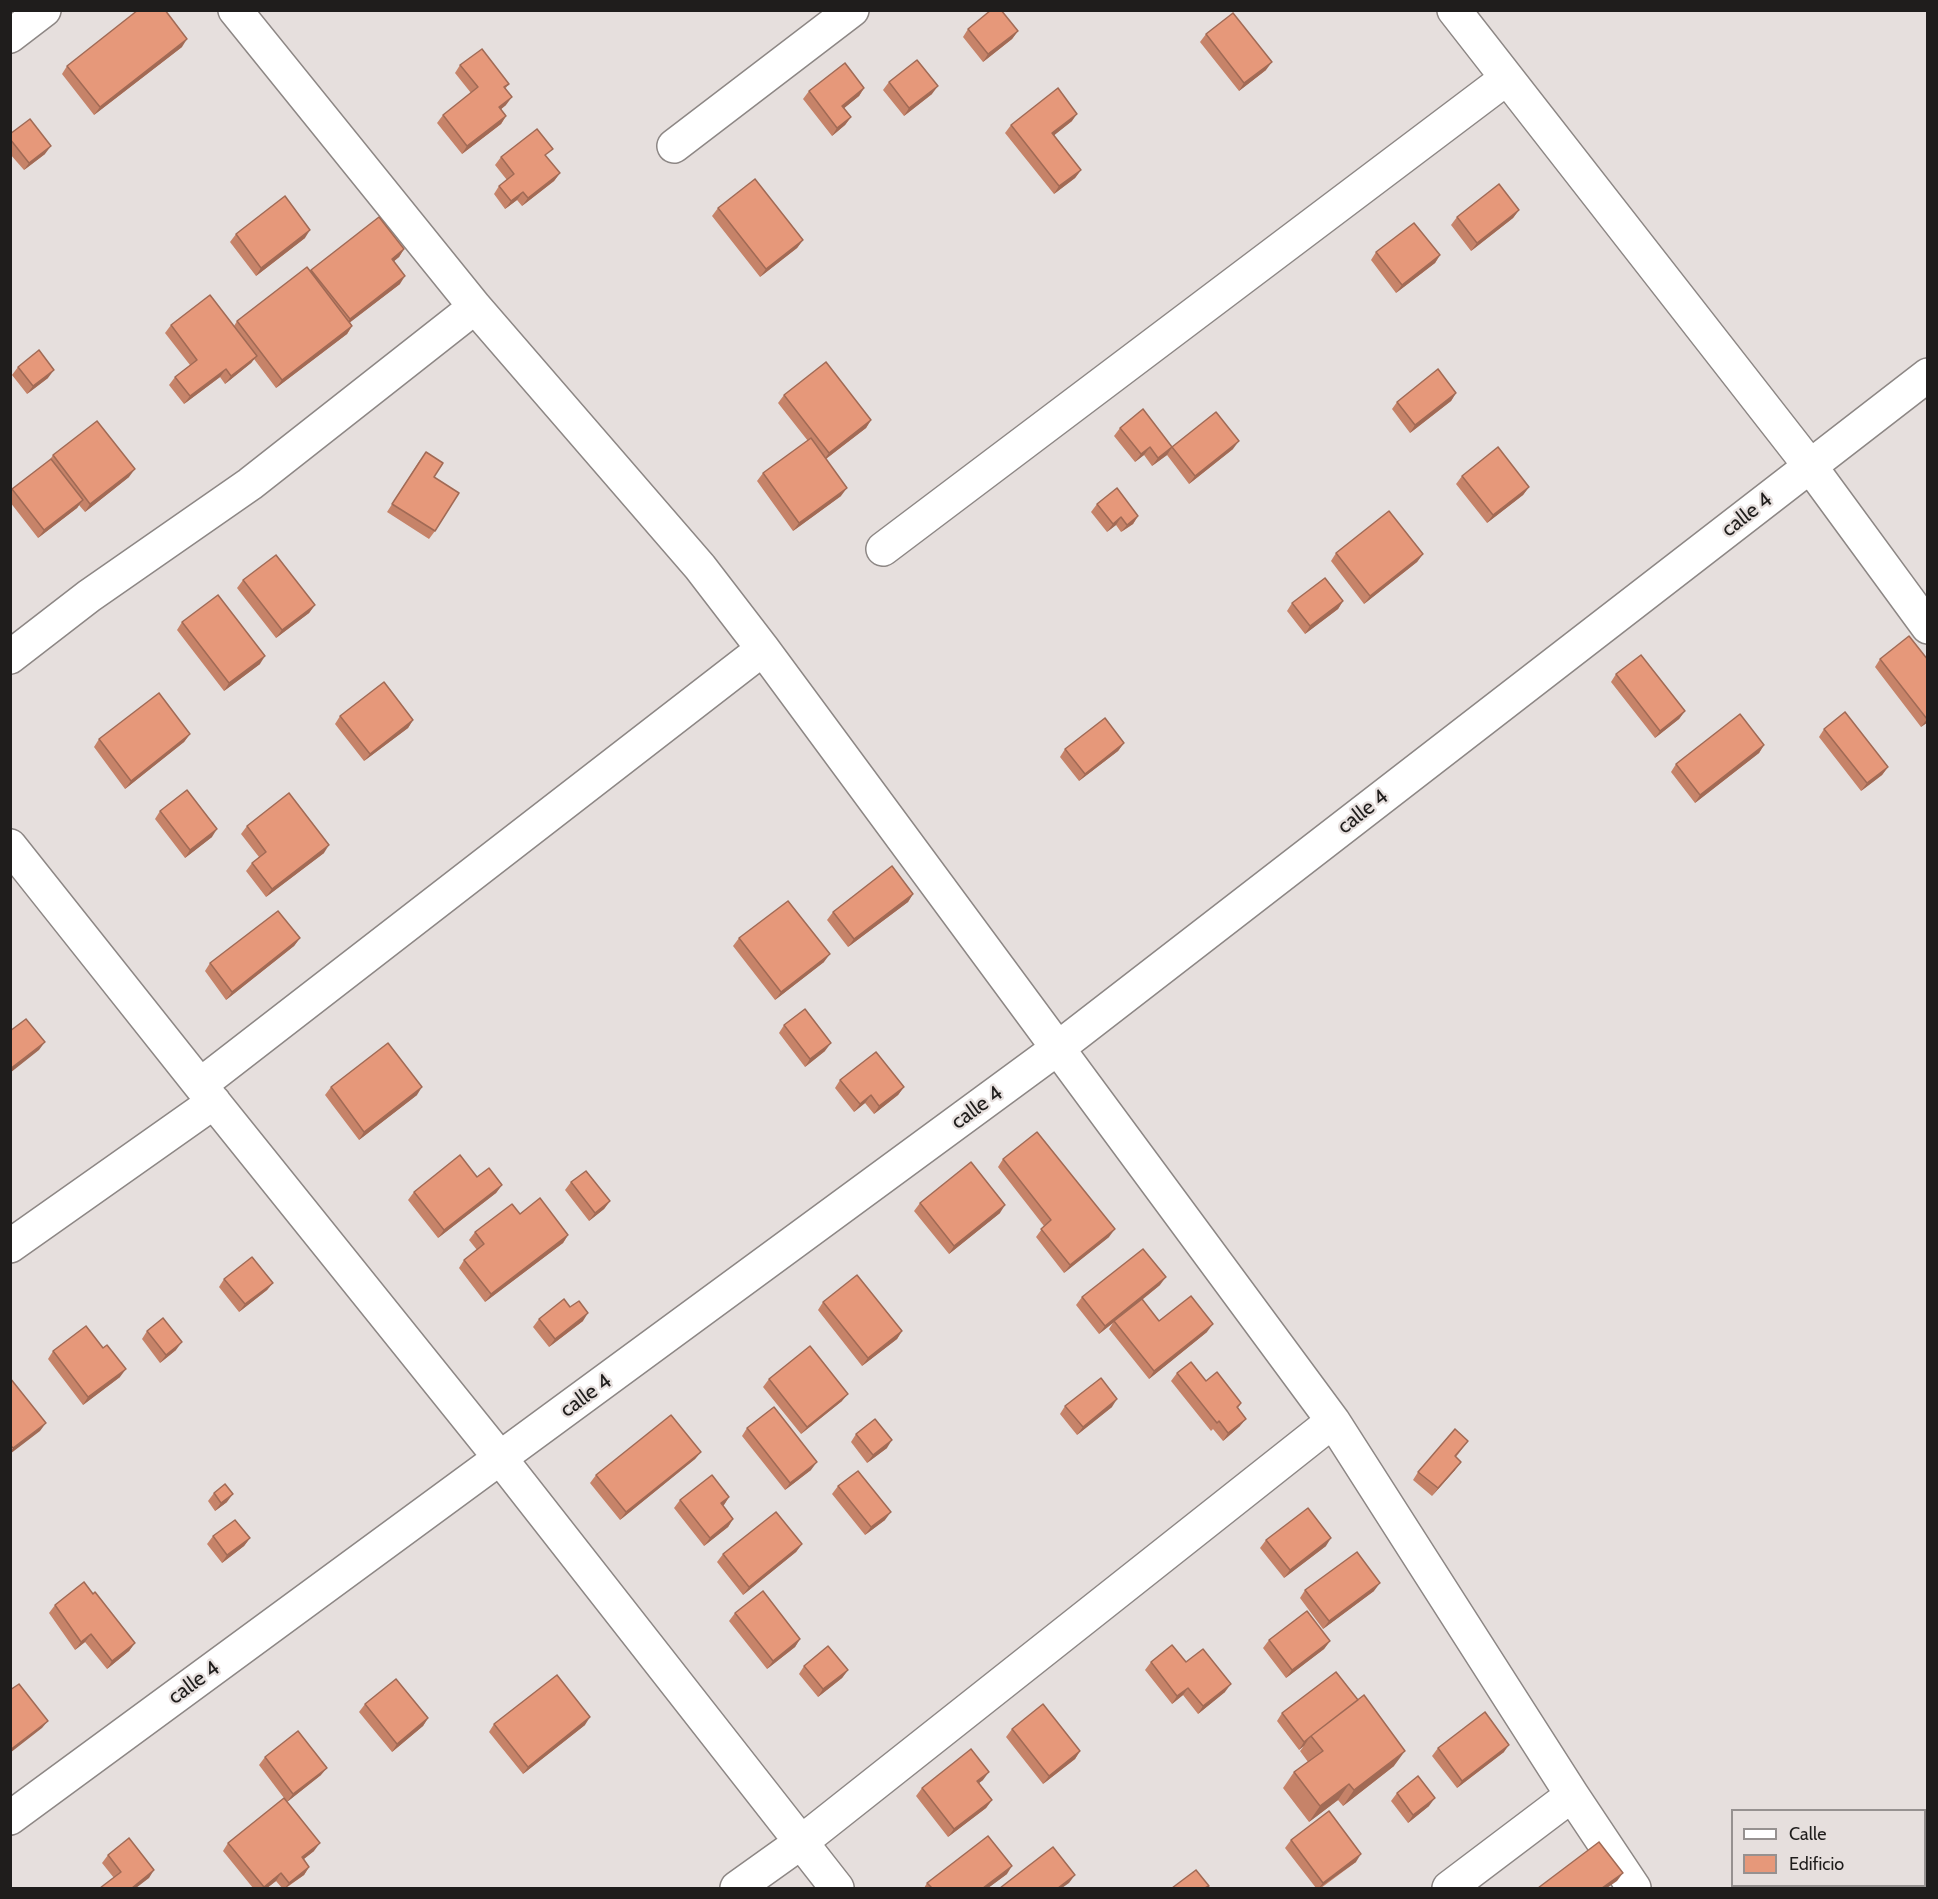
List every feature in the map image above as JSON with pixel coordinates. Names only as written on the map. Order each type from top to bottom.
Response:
[{"type":"street","points":[[10,36],[44,10]]},
{"type":"street","points":[[235,10],[475,307],[700,567],[763,650],[1333,1420],[1572,1795],[1634,1888]]},
{"type":"street","points":[[674,146],[852,10]]},
{"type":"street","points":[[1454,10],[1810,466],[1928,627]]},
{"type":"street","points":[[883,549],[1507,78]]},
{"type":"street","points":[[10,657],[89,596],[250,484],[475,307]]},
{"type":"street","name":"calle 4","points":[[10,1818],[1058,1048],[1928,375]]},
{"type":"street","points":[[10,1246],[207,1094],[763,650]]},
{"type":"street","points":[[10,846],[501,1458],[837,1888]]},
{"type":"street","points":[[737,1888],[800,1843],[1333,1420]]},
{"type":"street","points":[[1449,1888],[1572,1795]]},
{"type":"building","points":[[138,10],[165,10],[187,39],[100,107],[67,66]]},
{"type":"building","points":[[991,10],[1001,10],[1018,31],[988,54],[968,29]]},
{"type":"building","points":[[1233,13],[1272,62],[1244,83],[1206,34]]},
{"type":"building","points":[[482,49],[509,84],[504,87],[512,97],[499,107],[506,116],[467,146],[443,115],[478,87],[460,65]]},
{"type":"building","points":[[917,60],[938,86],[909,108],[889,82]]},
{"type":"building","points":[[845,63],[864,88],[842,106],[851,117],[837,128],[809,91]]},
{"type":"building","points":[[1058,88],[1077,114],[1052,133],[1081,170],[1059,186],[1011,125]]},
{"type":"building","points":[[30,119],[51,146],[29,163],[10,139],[10,134]]},
{"type":"building","points":[[537,129],[553,149],[545,155],[560,173],[528,198],[523,192],[511,201],[499,186],[514,174],[501,157]]},
{"type":"building","points":[[755,179],[803,240],[766,269],[718,208]]},
{"type":"building","points":[[1499,184],[1519,210],[1477,243],[1457,217]]},
{"type":"building","points":[[285,196],[310,230],[261,268],[236,234]]},
{"type":"building","points":[[379,217],[404,249],[392,259],[405,276],[350,319],[311,270]]},
{"type":"building","points":[[1414,223],[1440,255],[1402,285],[1376,252]]},
{"type":"building","points":[[307,267],[352,326],[282,380],[237,321]]},
{"type":"building","points":[[210,295],[257,356],[231,376],[226,369],[190,396],[175,377],[197,360],[171,325]]},
{"type":"building","points":[[39,350],[54,370],[33,386],[18,367]]},
{"type":"building","points":[[826,362],[871,420],[829,453],[784,395]]},
{"type":"building","points":[[1438,369],[1456,393],[1415,425],[1397,402]]},
{"type":"building","points":[[1143,409],[1172,447],[1158,458],[1150,447],[1141,454],[1120,428]]},
{"type":"building","points":[[1216,412],[1239,441],[1195,476],[1172,447]]},
{"type":"building","points":[[97,421],[135,469],[90,504],[53,455]]},
{"type":"building","points":[[811,438],[847,488],[799,523],[763,473]]},
{"type":"building","points":[[1498,447],[1529,487],[1493,515],[1462,476]]},
{"type":"building","points":[[426,452],[443,463],[434,477],[459,493],[435,531],[392,504]]},
{"type":"building","points":[[51,459],[83,500],[44,530],[12,489]]},
{"type":"building","points":[[1117,488],[1138,516],[1127,525],[1121,517],[1113,524],[1097,504]]},
{"type":"building","points":[[1389,511],[1423,554],[1370,596],[1336,553]]},
{"type":"building","points":[[276,555],[315,605],[282,630],[243,580]]},
{"type":"building","points":[[1325,578],[1343,601],[1310,626],[1292,603]]},
{"type":"building","points":[[218,595],[265,656],[229,683],[182,622]]},
{"type":"building","points":[[1909,636],[1928,660],[1927,719],[1880,659]]},
{"type":"building","points":[[1641,655],[1685,711],[1660,731],[1616,674]]},
{"type":"building","points":[[384,682],[413,720],[370,754],[340,716]]},
{"type":"building","points":[[159,693],[190,734],[131,781],[99,739]]},
{"type":"building","points":[[1845,712],[1888,767],[1867,783],[1824,729]]},
{"type":"building","points":[[1740,714],[1764,745],[1700,795],[1676,764]]},
{"type":"building","points":[[1105,718],[1124,743],[1085,774],[1065,749]]},
{"type":"building","points":[[187,790],[217,829],[190,850],[160,811]]},
{"type":"building","points":[[289,793],[329,845],[272,889],[252,863],[266,852],[247,826]]},
{"type":"building","points":[[892,866],[913,894],[854,939],[833,912]]},
{"type":"building","points":[[788,901],[830,954],[781,992],[739,938]]},
{"type":"building","points":[[278,911],[300,938],[232,992],[210,963]]},
{"type":"building","points":[[805,1009],[831,1043],[810,1059],[784,1025]]},
{"type":"building","points":[[26,1019],[45,1042],[10,1069],[10,1031]]},
{"type":"building","points":[[388,1043],[422,1087],[364,1132],[331,1087]]},
{"type":"building","points":[[876,1052],[904,1087],[879,1106],[871,1095],[860,1104],[840,1080]]},
{"type":"building","points":[[1037,1132],[1115,1229],[1070,1265],[1041,1229],[1051,1220],[1003,1159]]},
{"type":"building","points":[[460,1155],[477,1177],[489,1168],[502,1185],[444,1230],[414,1192]]},
{"type":"building","points":[[971,1162],[1005,1205],[954,1246],[920,1203]]},
{"type":"building","points":[[586,1171],[610,1201],[595,1213],[571,1182]]},
{"type":"building","points":[[540,1198],[568,1235],[491,1294],[464,1260],[484,1244],[475,1232],[512,1204],[520,1214]]},
{"type":"building","points":[[1143,1249],[1166,1277],[1105,1326],[1082,1297]]},
{"type":"building","points":[[252,1257],[273,1283],[245,1304],[224,1279]]},
{"type":"building","points":[[857,1275],[902,1331],[868,1358],[823,1302]]},
{"type":"building","points":[[1191,1296],[1213,1324],[1154,1371],[1114,1321],[1142,1299],[1159,1321]]},
{"type":"building","points":[[564,1299],[570,1307],[579,1301],[588,1313],[555,1339],[539,1319]]},
{"type":"building","points":[[163,1318],[182,1342],[166,1355],[147,1331]]},
{"type":"building","points":[[86,1326],[103,1348],[107,1345],[126,1369],[88,1397],[53,1351]]},
{"type":"building","points":[[810,1346],[848,1394],[807,1427],[769,1379]]},
{"type":"building","points":[[1191,1362],[1206,1381],[1217,1372],[1241,1403],[1237,1407],[1246,1419],[1228,1433],[1219,1421],[1217,1423],[1177,1373]]},
{"type":"building","points":[[10,1378],[46,1423],[13,1448],[10,1445]]},
{"type":"building","points":[[1101,1378],[1117,1399],[1083,1427],[1065,1406]]},
{"type":"building","points":[[774,1407],[817,1462],[790,1483],[747,1428]]},
{"type":"building","points":[[671,1415],[701,1452],[626,1512],[596,1475]]},
{"type":"building","points":[[875,1419],[892,1440],[873,1455],[856,1434]]},
{"type":"building","points":[[1455,1429],[1468,1441],[1455,1456],[1461,1462],[1438,1488],[1418,1472]]},
{"type":"building","points":[[858,1471],[891,1512],[871,1527],[838,1486]]},
{"type":"building","points":[[712,1475],[729,1497],[721,1503],[733,1519],[710,1538],[680,1500]]},
{"type":"building","points":[[225,1484],[233,1494],[221,1503],[214,1493]]},
{"type":"building","points":[[1308,1508],[1331,1538],[1290,1570],[1266,1540]]},
{"type":"building","points":[[776,1512],[802,1544],[749,1587],[723,1554]]},
{"type":"building","points":[[235,1520],[250,1538],[227,1555],[213,1536]]},
{"type":"building","points":[[1357,1552],[1380,1583],[1329,1621],[1305,1590]]},
{"type":"building","points":[[84,1582],[93,1594],[95,1592],[135,1643],[112,1661],[91,1634],[81,1642],[55,1605]]},
{"type":"building","points":[[763,1591],[800,1639],[773,1661],[735,1613]]},
{"type":"building","points":[[1307,1611],[1330,1641],[1292,1670],[1269,1640]]},
{"type":"building","points":[[1172,1645],[1186,1662],[1203,1649],[1231,1684],[1203,1706],[1188,1688],[1177,1696],[1151,1662]]},
{"type":"building","points":[[828,1646],[848,1670],[823,1689],[804,1666]]},
{"type":"building","points":[[1336,1672],[1358,1700],[1304,1742],[1282,1713]]},
{"type":"building","points":[[557,1675],[590,1717],[528,1767],[494,1724]]},
{"type":"building","points":[[396,1679],[428,1718],[397,1744],[365,1704]]},
{"type":"building","points":[[19,1684],[48,1721],[10,1750],[10,1690]]},
{"type":"building","points":[[1364,1695],[1405,1751],[1354,1790],[1349,1784],[1320,1806],[1294,1772],[1323,1751],[1311,1736]]},
{"type":"building","points":[[1043,1704],[1080,1751],[1049,1776],[1012,1729]]},
{"type":"building","points":[[1485,1712],[1509,1745],[1462,1781],[1438,1748]]},
{"type":"building","points":[[298,1731],[327,1768],[293,1794],[265,1757]]},
{"type":"building","points":[[971,1749],[989,1772],[977,1781],[992,1800],[954,1829],[922,1788]]},
{"type":"building","points":[[1418,1776],[1435,1798],[1413,1815],[1397,1793]]},
{"type":"building","points":[[284,1798],[320,1843],[302,1857],[309,1867],[289,1883],[281,1873],[264,1887],[228,1843]]},
{"type":"building","points":[[1329,1811],[1361,1854],[1323,1883],[1291,1840]]},
{"type":"building","points":[[988,1836],[1012,1866],[983,1888],[932,1888],[927,1883]]},
{"type":"building","points":[[129,1838],[154,1870],[132,1888],[100,1888],[121,1872],[108,1855]]},
{"type":"building","points":[[1599,1842],[1623,1873],[1602,1888],[1538,1888]]},
{"type":"building","points":[[1053,1847],[1075,1875],[1058,1888],[1000,1888]]},
{"type":"building","points":[[1196,1870],[1209,1886],[1172,1888]]}]
